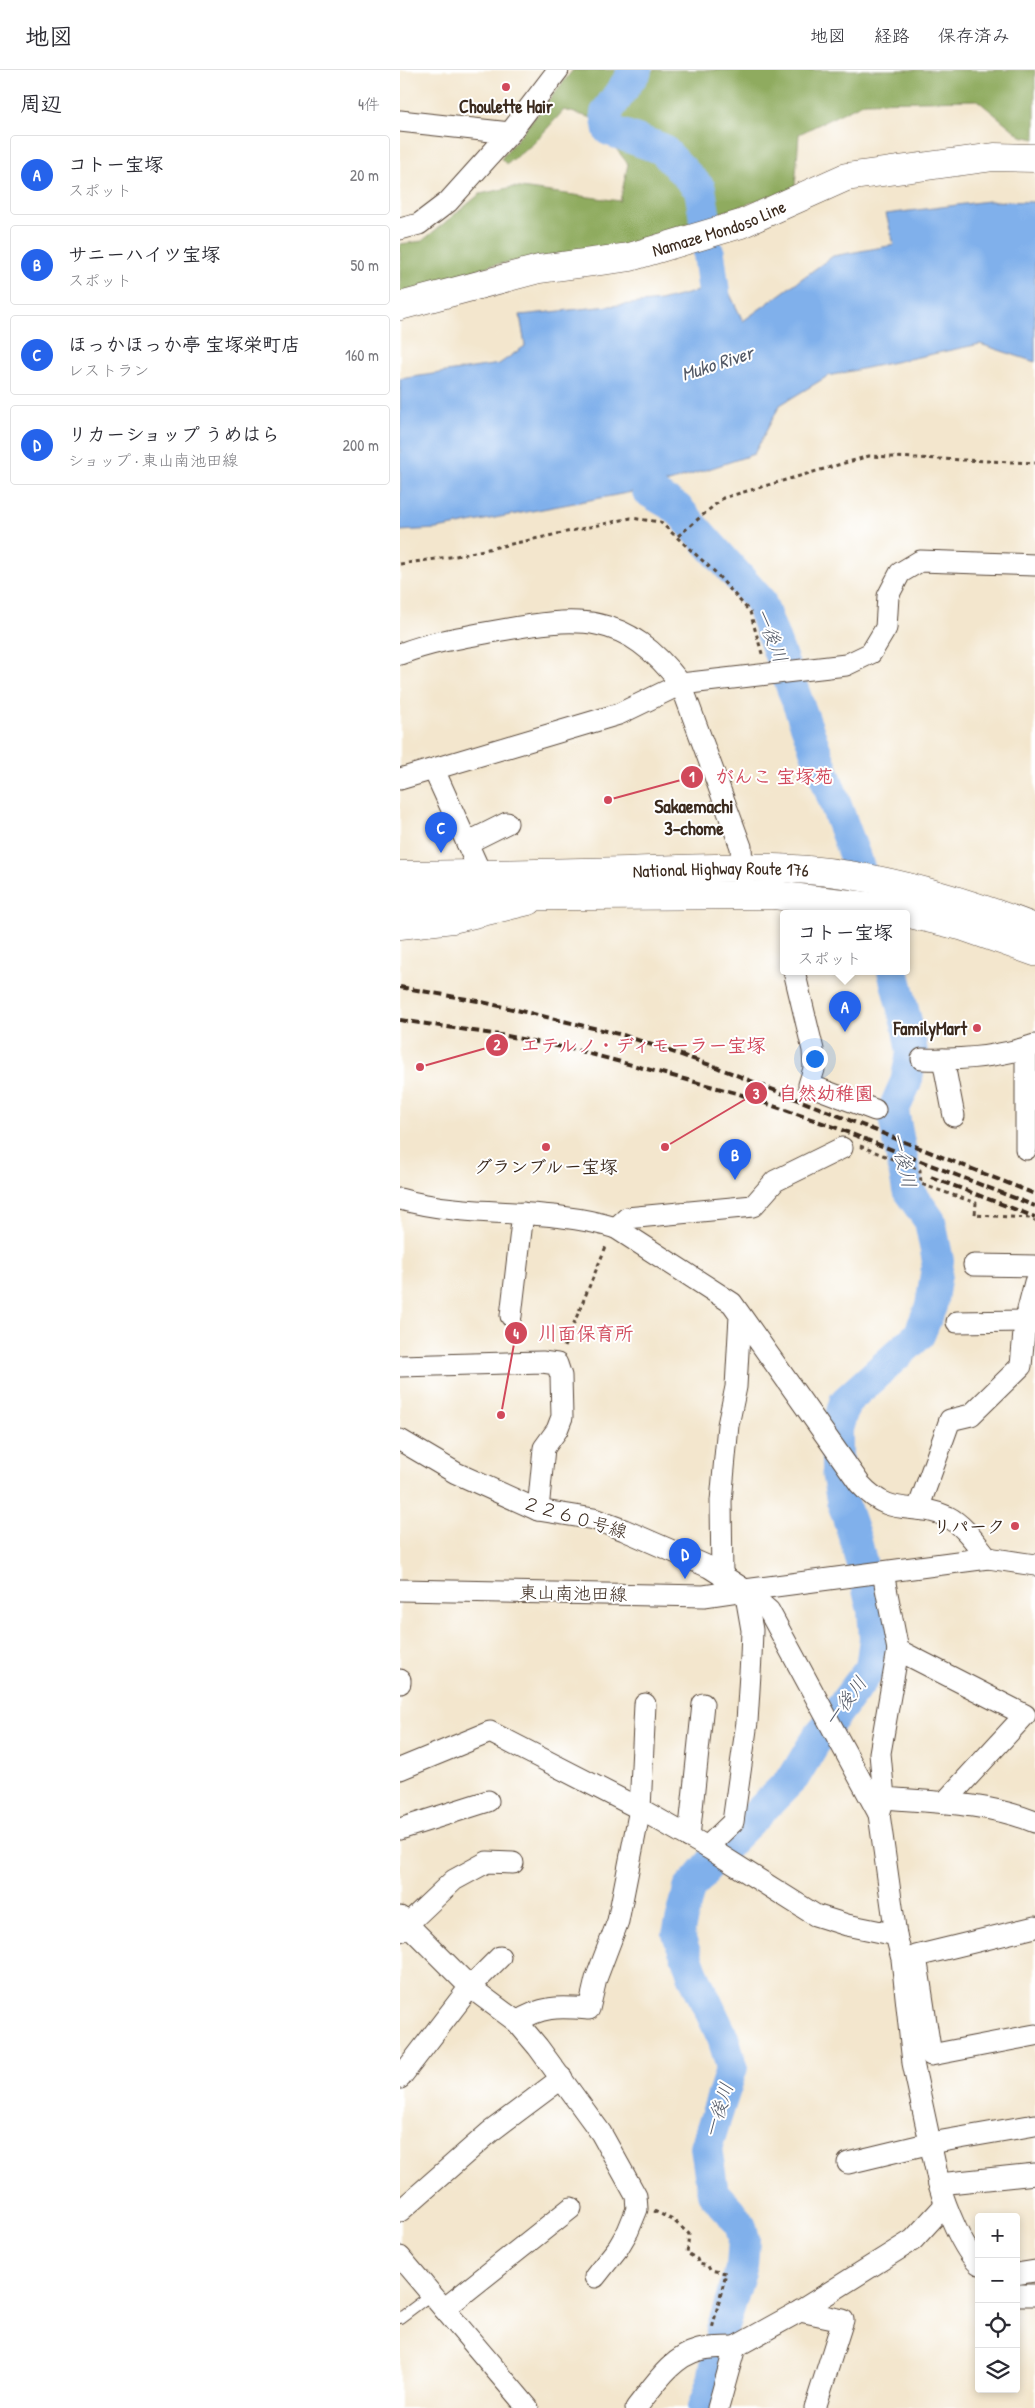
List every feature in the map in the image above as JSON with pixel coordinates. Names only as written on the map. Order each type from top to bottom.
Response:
[{"type":"main road","name":"Namaze Mondoso Line","points":[[400,306],[539,270],[630,256],[648,251],[741,224],[846,177],[994,157],[1035,158]]},
{"type":"main road","name":"National Highway Route 176","points":[[400,875],[742,867],[802,870],[862,877],[988,909],[1035,928]]},
{"type":"main road","name":"National Highway Route 176","points":[[400,897],[743,894],[805,905],[871,906],[889,910]]},
{"type":"main road","points":[[400,925],[454,919],[558,895]]},
{"type":"main road","name":"National Highway Route 176","points":[[910,915],[964,927],[1035,952]]},
{"type":"street","points":[[400,230],[419,224],[448,202],[510,132],[558,70]]},
{"type":"street","points":[[400,121],[510,132]]},
{"type":"street","points":[[400,779],[619,714],[682,684],[846,665],[872,653],[886,628],[888,596],[900,573],[920,561],[1035,565]]},
{"type":"street","points":[[400,654],[427,644],[533,624],[569,620],[597,624],[623,633],[643,643],[666,665],[682,684],[741,847],[743,894]]},
{"type":"street","points":[[434,770],[481,874]]},
{"type":"street","points":[[467,843],[507,823]]},
{"type":"street","points":[[795,975],[813,1050],[814,1069],[809,1085],[875,1110]]},
{"type":"street","points":[[954,1116],[933,1059],[987,1055],[1031,1046],[1026,1149]]},
{"type":"street","points":[[616,1228],[627,1218],[753,1206],[775,1181],[842,1148]]},
{"type":"street","points":[[400,1199],[462,1210],[523,1213],[590,1220],[616,1228],[732,1303],[860,1484],[876,1500],[897,1508],[918,1509],[948,1517],[960,1526],[988,1558]]},
{"type":"street","points":[[512,1316],[523,1213]]},
{"type":"street","points":[[974,1265],[1035,1266]]},
{"type":"street","points":[[918,1509],[950,1420],[971,1415],[1021,1366],[1030,1322],[1035,1282]]},
{"type":"street","points":[[722,1576],[721,1501],[728,1425],[736,1387],[740,1316]]},
{"type":"street","points":[[957,1322],[1030,1322]]},
{"type":"street","points":[[400,1366],[542,1362],[557,1364],[561,1376],[562,1417],[557,1430],[544,1448],[538,1510]]},
{"type":"street","name":"２２６０号線","points":[[400,1440],[456,1473],[538,1510],[594,1519],[624,1530],[709,1567],[745,1590],[769,1611],[835,1734],[881,1806]]},
{"type":"street","points":[[708,1848],[733,1822],[747,1722],[751,1656],[752,1630],[745,1590],[988,1558],[1035,1565]]},
{"type":"street","points":[[871,1574],[898,1650],[880,1753],[881,1806],[896,1935],[909,1957],[931,2055],[1035,2035]]},
{"type":"street","name":"東山南池田線","points":[[400,1590],[704,1596],[745,1590]]},
{"type":"street","points":[[898,1650],[1025,1715],[944,1803]]},
{"type":"street","points":[[517,2022],[529,2014],[556,2007],[588,2009],[596,1979],[618,1921],[640,1809],[645,1704]]},
{"type":"street","points":[[703,1704],[708,1848]]},
{"type":"street","points":[[400,1769],[490,1732],[640,1809],[708,1848],[815,1915],[847,1925],[896,1935]]},
{"type":"street","points":[[400,1829],[488,1801]]},
{"type":"street","points":[[881,1806],[944,1803],[997,1810],[1035,1822]]},
{"type":"street","points":[[513,1863],[487,1862],[454,1880],[403,1924],[470,1987],[517,2022],[562,2078],[601,2132],[638,2202],[628,2231],[618,2248],[595,2277]]},
{"type":"street","points":[[909,1957],[1035,1927]]},
{"type":"street","points":[[400,2078],[470,1987],[500,1957]]},
{"type":"street","points":[[909,1957],[913,2063],[939,2184],[945,2205],[975,2260]]},
{"type":"street","points":[[400,2211],[490,2132],[562,2078]]},
{"type":"street","points":[[848,2163],[931,2143],[1035,2125]]},
{"type":"street","points":[[939,2184],[1035,2174]]},
{"type":"street","points":[[636,2408],[674,2363],[690,2353],[707,2349],[734,2347],[800,2311],[913,2240],[945,2205]]},
{"type":"street","points":[[438,2302],[570,2208]]},
{"type":"street","points":[[400,2257],[528,2408]]},
{"type":"street","points":[[1020,2274],[1035,2272]]},
{"type":"street","points":[[1020,2295],[1035,2295]]},
{"type":"street","points":[[800,2311],[843,2320],[815,2408]]},
{"type":"street","points":[[718,2408],[734,2347]]},
{"type":"lane","points":[[400,2318],[438,2302]]},
{"type":"path","points":[[678,536],[724,498],[869,456],[1035,463]]},
{"type":"path","points":[[400,564],[456,556],[631,518],[660,522],[678,536],[714,571],[750,612],[772,674]]},
{"type":"path","points":[[842,1148],[852,1142],[920,1170],[921,1184],[976,1203],[975,1215],[1029,1218],[1035,1221]]},
{"type":"path","points":[[557,1364],[608,1240],[616,1228]]},
{"type":"path","points":[[638,2202],[673,2220],[689,2234],[687,2253],[697,2260],[699,2264],[708,2266],[710,2270],[726,2273],[707,2349]]},
{"type":"green space","points":[[573,70],[1035,70],[1035,139],[1021,136],[977,100],[865,102],[799,134],[795,188],[625,245],[491,265],[414,292],[400,293],[400,244],[422,241],[480,194],[513,187],[620,201],[628,164],[592,118],[564,110],[533,144],[507,164],[501,159]]},
{"type":"water","name":"Muko River","points":[[988,201],[1035,202],[1035,362],[980,344],[828,376],[780,405],[754,454],[648,489],[437,529],[400,531],[400,379],[499,364],[525,346],[520,315],[660,301],[725,284],[743,321],[833,256],[894,245],[886,214]]},
{"type":"waterway","points":[[636,70],[606,113],[609,130],[662,149],[700,189],[706,225]]},
{"type":"waterway","points":[[709,254],[719,331]]},
{"type":"waterway","name":"一後川","points":[[644,445],[648,491],[677,508],[760,601],[872,903]]},
{"type":"waterway","name":"一後川","points":[[703,2408],[713,2380],[722,2330],[742,2266],[744,2239],[741,2227],[730,2211],[713,2193],[706,2148],[732,2067],[723,2038],[693,1974],[678,1934],[689,1889],[729,1842],[794,1777],[816,1740],[871,1668],[875,1638],[873,1610],[856,1541],[842,1500],[837,1472],[837,1429],[845,1402],[919,1335],[931,1306],[938,1261],[930,1221],[908,1190],[893,1111],[906,1082],[912,1053],[894,975]]},
{"type":"railway","points":[[400,987],[478,1001],[623,1035],[716,1067],[1035,1194]]},
{"type":"railway","points":[[400,1020],[507,1036],[576,1050],[736,1093],[834,1127],[1035,1206]]},
{"type":"railway","points":[[931,1177],[1035,1217]]},
{"type":"place","name":"Choulette Hair","points":[[506,87]]},
{"type":"place","name":"がんこ 宝塚苑","points":[[608,800]]},
{"type":"place","name":"ほっかほっか亭 宝塚栄町店","points":[[441,853]]},
{"type":"place","name":"FamilyMart","points":[[977,1028]]},
{"type":"place","name":"コトー宝塚","points":[[845,1032]]},
{"type":"place","name":"エテルノ・ディモーラー宝塚","points":[[420,1067]]},
{"type":"place","name":"グランブルー宝塚","points":[[546,1147]]},
{"type":"place","name":"自然幼稚園","points":[[665,1147]]},
{"type":"place","name":"サニーハイツ宝塚","points":[[735,1180]]},
{"type":"place","name":"川面保育所","points":[[501,1415]]},
{"type":"place","name":"リパーク","points":[[1015,1526]]},
{"type":"place","name":"リカーショップ うめはら","points":[[685,1579]]},
{"type":"district","name":"Sakaemachi 3-chome","points":[[694,817]]}]
